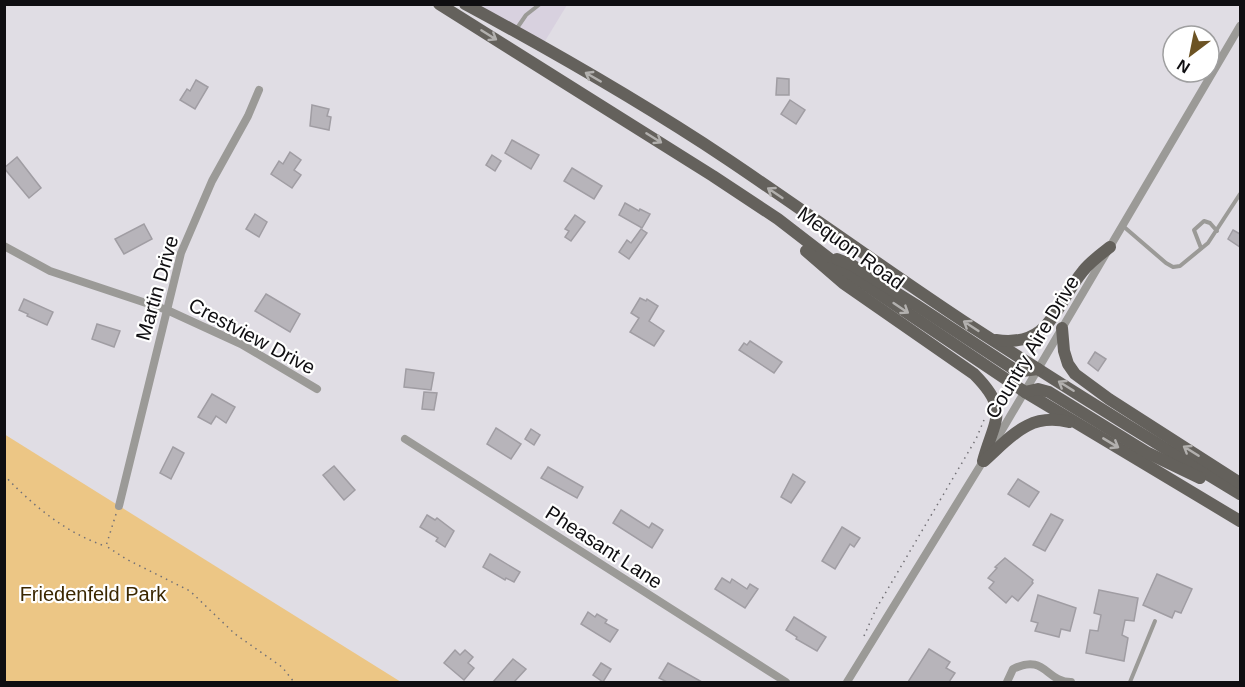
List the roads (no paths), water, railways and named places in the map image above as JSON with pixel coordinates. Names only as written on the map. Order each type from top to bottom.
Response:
[{"type":"main road","name":"Mequon Road","points":[[439,4],[713,176],[1025,392],[1240,520]]},
{"type":"main road","name":"Mequon Road","points":[[465,4],[655,114],[1038,369],[1240,495]]},
{"type":"main road","points":[[784,224],[799,244],[843,283],[974,374],[987,387],[998,409],[983,461]]},
{"type":"main road","points":[[994,340],[1017,342],[1041,331],[1047,326],[1083,271],[1110,247]]},
{"type":"main road","points":[[820,252],[852,265],[1012,368],[1022,371],[1038,369]]},
{"type":"main road","points":[[1062,328],[1064,351],[1068,364],[1089,385],[1240,483]]},
{"type":"main road","points":[[1025,392],[1038,389],[1049,392],[1148,453],[1240,495]]},
{"type":"main road","points":[[983,461],[1025,425],[1035,421],[1058,419],[1080,425]]},
{"type":"street","name":"Country Aire Drive","points":[[848,682],[1025,392],[1240,26]]},
{"type":"street","name":"Martin Drive","points":[[119,506],[181,253],[212,181],[248,116],[259,90]]},
{"type":"street","name":"Crestview Drive","points":[[4,246],[50,271],[167,310],[241,344],[317,389]]},
{"type":"street","name":"Pheasant Lane","points":[[405,439],[786,682]]},
{"type":"street","points":[[1007,682],[1013,669],[1025,663],[1038,665],[1065,682],[1071,682]]},
{"type":"lane","points":[[515,31],[526,15],[537,5]]},
{"type":"lane","points":[[1123,225],[1159,258],[1173,267],[1180,267],[1208,243],[1240,194]]},
{"type":"lane","points":[[1201,248],[1194,230],[1198,224],[1204,221],[1210,223],[1217,231]]},
{"type":"lane","points":[[1130,682],[1155,621]]},
{"type":"park label","name":"Friedenfeld Park","points":[[93,594]]}]
